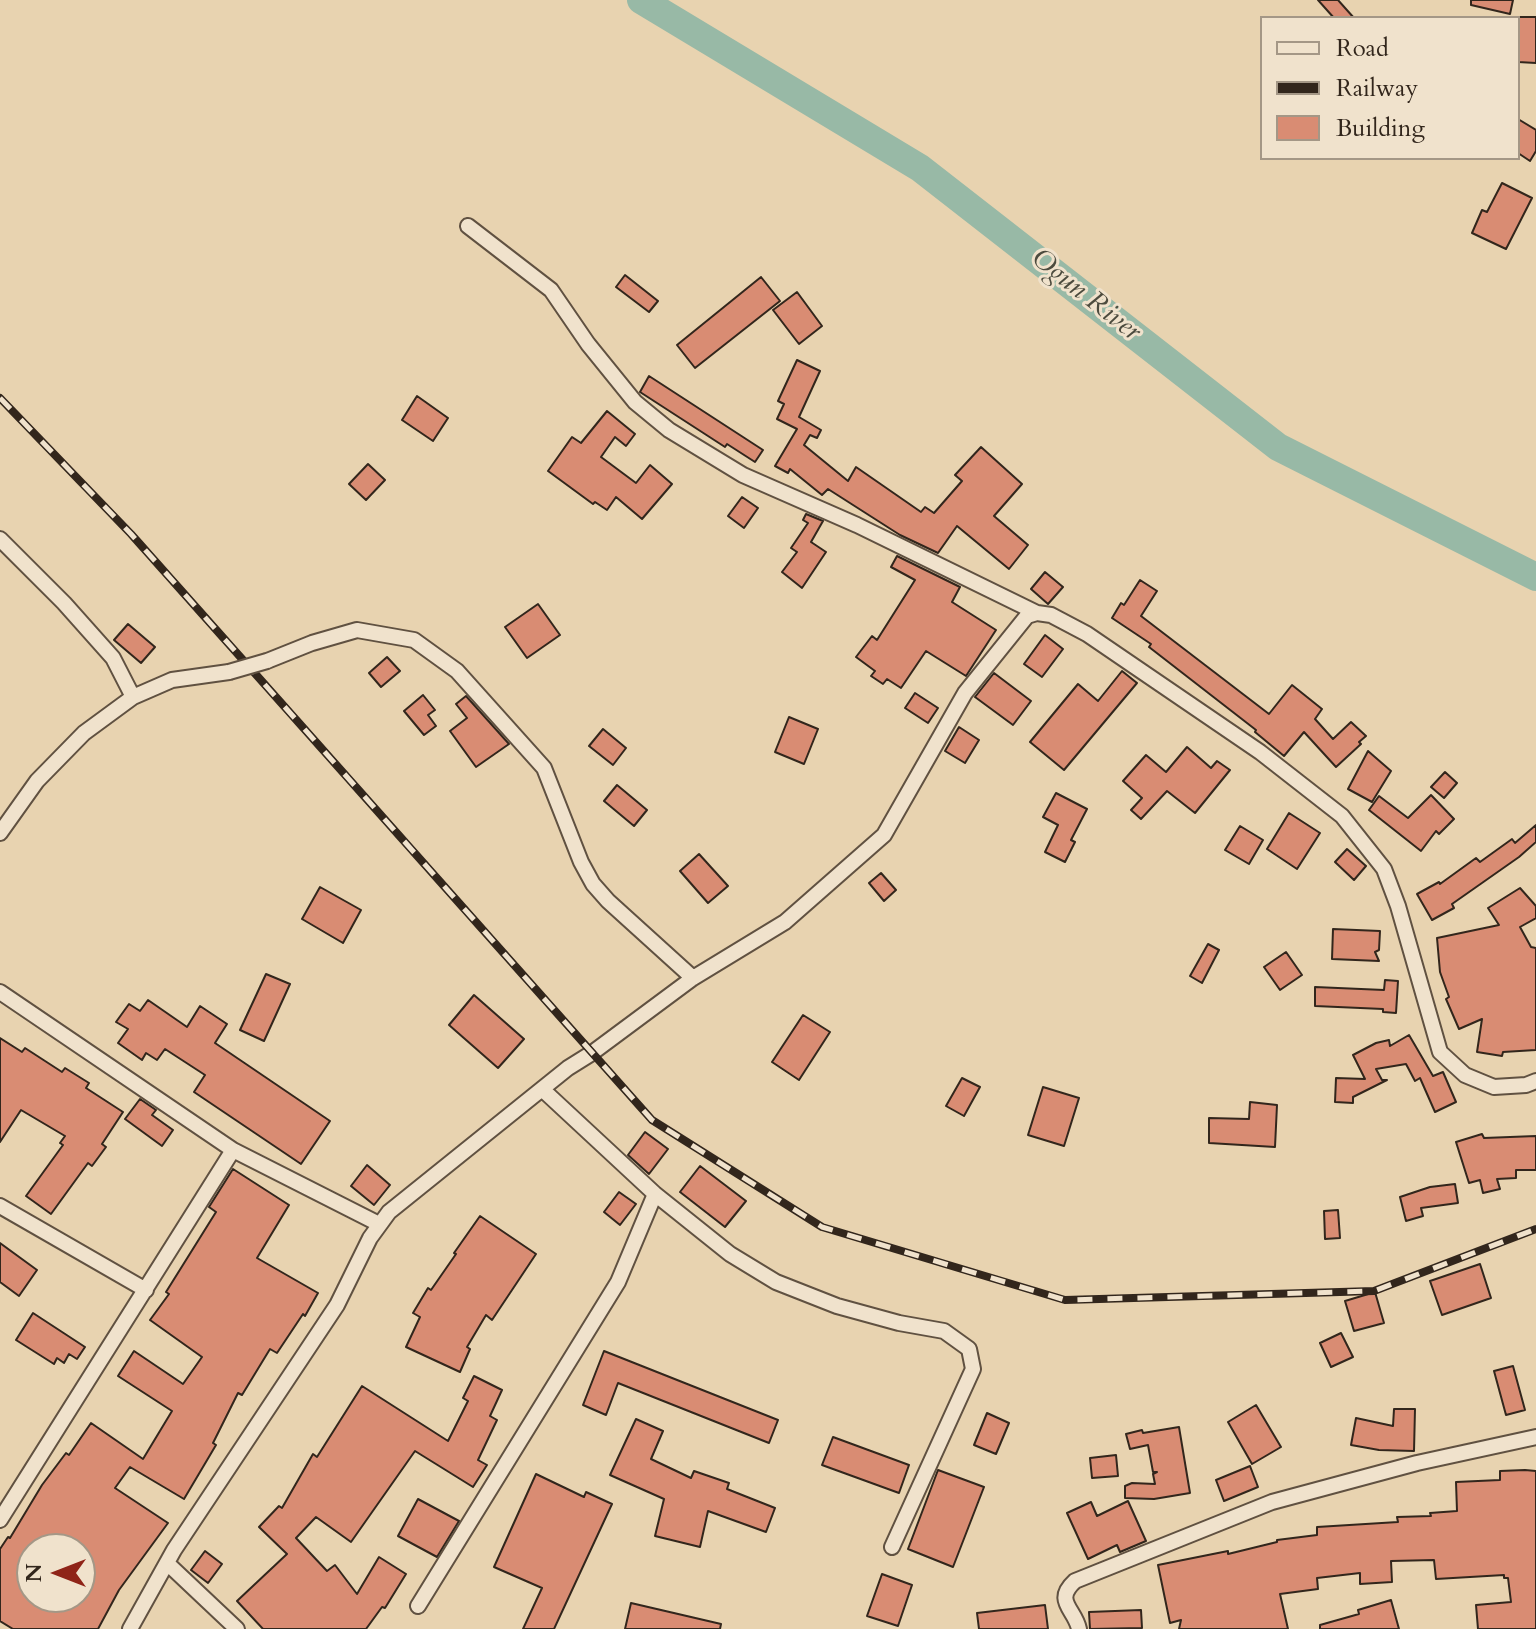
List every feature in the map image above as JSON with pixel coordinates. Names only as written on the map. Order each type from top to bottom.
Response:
[{"type":"street","points":[[468,226],[551,290],[588,344],[635,402],[669,430],[743,475],[857,525],[1037,613],[1051,615],[1087,634],[1260,752],[1342,816],[1384,869],[1398,906],[1440,1052],[1465,1075],[1494,1087],[1526,1085],[1536,1081]]},
{"type":"street","points":[[0,539],[113,658],[133,697]]},
{"type":"street","points":[[130,1629],[167,1563],[337,1305],[379,1224],[408,1195],[542,1089],[693,978],[785,922],[884,835],[965,693],[1027,616],[1037,613]]},
{"type":"street","points":[[0,833],[37,781],[84,733],[133,697],[172,680],[229,672],[357,630],[414,640],[457,671],[544,768],[581,862],[593,884],[693,978]]},
{"type":"street","points":[[0,992],[233,1150],[379,1224]]},
{"type":"street","points":[[542,1089],[655,1194],[730,1254],[776,1282],[837,1306],[899,1323],[944,1331],[969,1349],[973,1369],[892,1547]]},
{"type":"street","points":[[0,1520],[233,1150]]},
{"type":"street","points":[[418,1606],[618,1282],[655,1194]]},
{"type":"street","points":[[0,1206],[146,1290]]},
{"type":"street","points":[[1079,1629],[1077,1619],[1066,1608],[1065,1597],[1075,1581],[1272,1502],[1417,1463],[1536,1437]]},
{"type":"street","points":[[167,1563],[237,1629]]},
{"type":"building","points":[[1318,0],[1338,0],[1352,16],[1332,16]]},
{"type":"building","points":[[1471,0],[1513,0],[1510,14],[1471,5]]},
{"type":"building","points":[[1520,17],[1536,17],[1536,63],[1520,62]]},
{"type":"building","points":[[1520,120],[1536,130],[1536,151],[1530,161],[1520,154]]},
{"type":"building","points":[[1502,183],[1532,198],[1506,249],[1472,233],[1482,210],[1487,212]]},
{"type":"building","points":[[625,275],[658,301],[649,312],[616,287]]},
{"type":"building","points":[[761,277],[780,301],[695,368],[677,345]]},
{"type":"building","points":[[797,292],[822,326],[799,344],[773,310]]},
{"type":"building","points":[[797,360],[820,371],[799,417],[821,430],[817,438],[810,435],[804,445],[848,481],[856,467],[921,512],[925,507],[934,513],[962,481],[955,475],[981,447],[1022,484],[994,516],[1028,545],[1009,569],[957,526],[938,553],[900,535],[828,489],[822,495],[790,469],[788,473],[775,466],[797,429],[777,419],[784,404],[778,401]]},
{"type":"building","points":[[649,376],[763,450],[755,462],[727,444],[725,447],[640,392]]},
{"type":"building","points":[[417,396],[448,418],[433,441],[402,420]]},
{"type":"building","points":[[607,411],[635,434],[626,446],[615,437],[601,457],[636,483],[650,465],[672,484],[642,519],[616,497],[607,510],[595,502],[593,504],[548,471],[572,437],[581,443]]},
{"type":"building","points":[[368,464],[385,480],[366,500],[349,484]]},
{"type":"building","points":[[742,497],[758,508],[744,528],[728,516]]},
{"type":"building","points":[[806,514],[823,521],[811,542],[826,552],[802,588],[782,572],[797,552],[791,548],[808,523],[803,520]]},
{"type":"building","points":[[897,556],[960,587],[952,602],[996,630],[966,676],[926,651],[901,688],[887,679],[883,684],[871,676],[875,671],[856,657],[872,636],[877,640],[915,580],[891,567]]},
{"type":"building","points":[[1045,572],[1063,587],[1048,604],[1031,589]]},
{"type":"building","points":[[1140,580],[1157,591],[1141,616],[1269,714],[1292,685],[1322,709],[1315,719],[1333,739],[1351,722],[1366,736],[1359,742],[1361,744],[1336,767],[1304,732],[1284,756],[1256,730],[1149,647],[1151,644],[1112,618]]},
{"type":"building","points":[[538,604],[560,635],[527,658],[505,627]]},
{"type":"building","points":[[128,624],[155,647],[141,663],[114,640]]},
{"type":"building","points":[[1045,635],[1063,649],[1042,677],[1024,664]]},
{"type":"building","points":[[387,657],[400,671],[381,687],[369,673]]},
{"type":"building","points":[[1122,671],[1137,683],[1064,770],[1030,742],[1078,684],[1098,701]]},
{"type":"building","points":[[994,673],[1031,701],[1013,725],[975,697]]},
{"type":"building","points":[[915,693],[938,708],[928,723],[905,708]]},
{"type":"building","points":[[423,695],[435,710],[428,715],[436,726],[424,735],[404,711]]},
{"type":"building","points":[[466,696],[509,744],[476,767],[450,731],[467,718],[456,704]]},
{"type":"building","points":[[789,717],[818,729],[804,764],[775,752]]},
{"type":"building","points":[[959,727],[979,740],[965,763],[945,751]]},
{"type":"building","points":[[603,729],[626,748],[613,765],[589,746]]},
{"type":"building","points":[[1187,747],[1211,768],[1217,761],[1230,770],[1195,813],[1167,791],[1141,819],[1131,810],[1142,798],[1123,781],[1146,755],[1166,772]]},
{"type":"building","points":[[1368,751],[1391,771],[1372,802],[1348,789]]},
{"type":"building","points":[[1445,772],[1457,783],[1444,798],[1431,787]]},
{"type":"building","points":[[617,785],[647,810],[634,826],[604,801]]},
{"type":"building","points":[[1056,793],[1087,809],[1071,840],[1075,842],[1065,862],[1045,852],[1058,825],[1043,817]]},
{"type":"building","points":[[1431,795],[1454,819],[1439,834],[1436,831],[1421,851],[1369,810],[1379,796],[1408,818]]},
{"type":"building","points":[[1289,813],[1320,833],[1297,869],[1267,849]]},
{"type":"building","points":[[1536,825],[1536,842],[1452,904],[1454,908],[1432,920],[1417,894],[1440,884],[1476,858],[1480,862],[1512,839],[1515,843]]},
{"type":"building","points":[[1240,826],[1263,840],[1249,864],[1225,850]]},
{"type":"building","points":[[1347,849],[1366,866],[1354,880],[1335,862]]},
{"type":"building","points":[[699,854],[728,886],[708,903],[680,871]]},
{"type":"building","points":[[881,873],[896,890],[884,901],[869,883]]},
{"type":"building","points":[[320,887],[361,910],[343,943],[302,919]]},
{"type":"building","points":[[1520,888],[1536,906],[1536,918],[1520,927],[1531,947],[1536,948],[1536,1050],[1503,1052],[1502,1056],[1477,1052],[1482,1019],[1459,1029],[1446,999],[1449,997],[1440,972],[1437,938],[1499,925],[1488,908]]},
{"type":"building","points":[[1333,929],[1380,931],[1379,950],[1375,952],[1379,961],[1332,959]]},
{"type":"building","points":[[1208,944],[1219,950],[1202,983],[1190,976]]},
{"type":"building","points":[[1286,952],[1302,975],[1280,990],[1264,967]]},
{"type":"building","points":[[266,974],[290,984],[264,1041],[240,1030]]},
{"type":"building","points":[[1385,980],[1398,981],[1396,1013],[1383,1012],[1383,1009],[1315,1006],[1315,987],[1384,990]]},
{"type":"building","points":[[474,995],[524,1039],[498,1068],[449,1025]]},
{"type":"building","points":[[148,1000],[187,1027],[200,1006],[227,1024],[215,1043],[330,1121],[301,1164],[194,1092],[205,1075],[165,1049],[157,1060],[146,1053],[142,1060],[118,1043],[128,1029],[116,1022],[129,1004],[140,1011]]},
{"type":"building","points":[[803,1015],[830,1032],[799,1080],[772,1062]]},
{"type":"building","points":[[1409,1035],[1433,1076],[1443,1072],[1456,1102],[1435,1112],[1420,1078],[1415,1081],[1406,1064],[1376,1069],[1382,1080],[1387,1080],[1353,1097],[1353,1103],[1335,1102],[1336,1078],[1365,1079],[1353,1055],[1376,1043],[1389,1040],[1390,1046]]},
{"type":"building","points":[[0,1038],[22,1052],[25,1048],[62,1072],[65,1068],[89,1083],[86,1088],[123,1112],[102,1144],[106,1147],[92,1166],[88,1163],[51,1214],[26,1196],[63,1145],[60,1143],[65,1136],[21,1110],[0,1142]]},
{"type":"building","points":[[962,1078],[980,1087],[964,1116],[946,1106]]},
{"type":"building","points":[[1043,1087],[1079,1098],[1064,1146],[1028,1135]]},
{"type":"building","points":[[140,1099],[156,1110],[152,1115],[173,1130],[162,1146],[125,1119]]},
{"type":"building","points":[[1250,1102],[1277,1105],[1275,1147],[1209,1143],[1209,1118],[1249,1119]]},
{"type":"building","points":[[645,1132],[668,1149],[649,1174],[628,1155]]},
{"type":"building","points":[[1482,1134],[1484,1138],[1536,1136],[1536,1170],[1516,1170],[1516,1178],[1497,1179],[1500,1189],[1483,1193],[1480,1180],[1469,1183],[1456,1142]]},
{"type":"building","points":[[367,1165],[390,1185],[374,1205],[351,1186]]},
{"type":"building","points":[[700,1166],[746,1201],[725,1227],[680,1192]]},
{"type":"building","points":[[233,1169],[289,1205],[257,1258],[318,1293],[277,1353],[270,1349],[242,1395],[238,1393],[213,1443],[216,1445],[184,1499],[130,1467],[115,1488],[168,1523],[119,1590],[98,1629],[13,1629],[0,1621],[0,1549],[42,1485],[66,1453],[69,1455],[91,1423],[143,1459],[172,1411],[118,1376],[134,1351],[183,1384],[202,1357],[150,1320],[169,1294],[166,1292],[216,1212],[209,1207]]},
{"type":"building","points":[[1455,1184],[1458,1203],[1421,1208],[1423,1216],[1406,1221],[1400,1197],[1430,1187]]},
{"type":"building","points":[[619,1192],[636,1204],[620,1225],[604,1212]]},
{"type":"building","points":[[1338,1210],[1340,1238],[1325,1239],[1324,1211]]},
{"type":"building","points":[[480,1216],[536,1254],[492,1320],[486,1315],[467,1347],[470,1349],[460,1372],[406,1347],[420,1317],[413,1313]]},
{"type":"building","points":[[0,1243],[37,1270],[19,1296],[0,1282]]},
{"type":"building","points":[[1480,1264],[1491,1298],[1442,1315],[1430,1281]]},
{"type":"building","points":[[1375,1292],[1384,1323],[1354,1331],[1345,1301]]},
{"type":"building","points":[[33,1313],[85,1347],[77,1359],[69,1354],[64,1363],[57,1358],[54,1364],[16,1340]]},
{"type":"building","points":[[1341,1333],[1353,1357],[1331,1367],[1320,1343]]},
{"type":"building","points":[[604,1351],[778,1420],[769,1443],[618,1383],[606,1415],[583,1405]]},
{"type":"building","points":[[1513,1366],[1525,1410],[1506,1415],[1494,1371]]},
{"type":"building","points":[[474,1376],[502,1390],[490,1416],[497,1420],[478,1460],[487,1465],[473,1487],[415,1451],[351,1542],[316,1517],[296,1538],[327,1571],[335,1565],[357,1594],[379,1557],[406,1574],[385,1608],[382,1607],[366,1629],[263,1629],[237,1601],[287,1554],[259,1527],[279,1506],[282,1508],[313,1454],[317,1457],[362,1386],[448,1441],[468,1401],[463,1398]]},
{"type":"building","points":[[1256,1405],[1281,1447],[1252,1464],[1228,1422]]},
{"type":"building","points":[[1394,1409],[1415,1409],[1414,1451],[1351,1445],[1356,1418],[1393,1426]]},
{"type":"building","points":[[987,1413],[1009,1423],[996,1454],[974,1445]]},
{"type":"building","points":[[636,1419],[663,1431],[651,1459],[691,1478],[694,1471],[729,1483],[727,1489],[775,1508],[766,1532],[708,1511],[700,1547],[655,1536],[664,1499],[610,1475]]},
{"type":"building","points":[[1179,1427],[1190,1493],[1154,1499],[1125,1498],[1125,1486],[1132,1483],[1155,1484],[1153,1474],[1157,1472],[1153,1472],[1148,1445],[1130,1449],[1126,1434]]},
{"type":"building","points":[[833,1437],[909,1465],[899,1493],[822,1465]]},
{"type":"building","points":[[1116,1455],[1118,1476],[1092,1478],[1090,1458]]},
{"type":"building","points":[[1250,1466],[1258,1487],[1224,1501],[1216,1480]]},
{"type":"building","points":[[938,1470],[984,1487],[953,1567],[908,1549]]},
{"type":"building","points":[[1500,1471],[1536,1471],[1536,1629],[1478,1629],[1476,1605],[1511,1602],[1508,1578],[1504,1575],[1436,1579],[1434,1560],[1391,1561],[1392,1582],[1360,1584],[1360,1573],[1317,1578],[1318,1589],[1280,1594],[1288,1629],[1179,1629],[1181,1620],[1170,1623],[1158,1565],[1228,1551],[1228,1554],[1277,1540],[1317,1535],[1317,1527],[1398,1522],[1397,1517],[1457,1511],[1456,1482],[1500,1480]]},
{"type":"building","points":[[536,1474],[584,1497],[586,1492],[612,1504],[554,1629],[523,1629],[542,1588],[494,1567]]},
{"type":"building","points":[[418,1499],[459,1521],[437,1557],[398,1536]]},
{"type":"building","points":[[1128,1501],[1146,1541],[1120,1552],[1117,1545],[1088,1559],[1067,1513],[1091,1502],[1097,1516]]},
{"type":"building","points":[[205,1551],[222,1564],[208,1583],[191,1570]]},
{"type":"building","points":[[882,1574],[912,1585],[898,1626],[867,1616]]},
{"type":"building","points":[[1391,1600],[1399,1629],[1320,1629],[1320,1625],[1359,1614],[1358,1610]]},
{"type":"building","points":[[631,1603],[721,1624],[720,1629],[625,1629]]},
{"type":"building","points":[[1045,1605],[1048,1629],[979,1629],[977,1613]]},
{"type":"building","points":[[1141,1610],[1142,1628],[1090,1629],[1089,1612]]},
{"type":"waterway","name":"Ogun River","points":[[641,0],[920,168],[1278,447],[1536,577]]},
{"type":"railway","points":[[0,398],[131,534],[652,1120],[822,1227],[1065,1300],[1374,1291],[1536,1229]]}]
